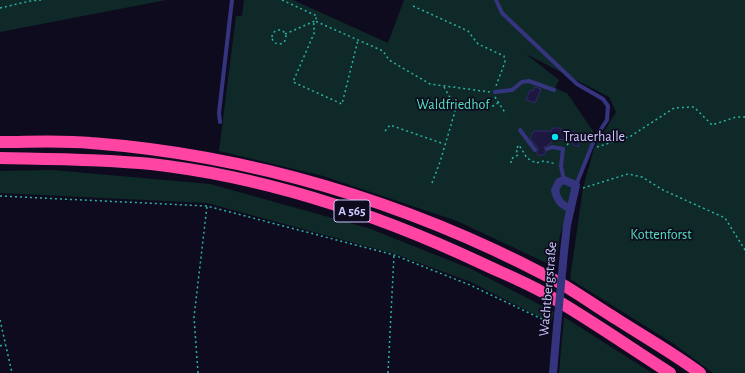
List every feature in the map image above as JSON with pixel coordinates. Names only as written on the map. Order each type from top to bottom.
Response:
[{"type":"highway","name":"A 565","points":[[0,142],[89,143],[153,150],[214,159],[284,174],[350,193],[426,220],[548,276],[700,373]]},
{"type":"highway","name":"A 565","points":[[0,158],[88,160],[151,164],[205,172],[281,188],[347,209],[424,236],[545,294],[670,373]]},
{"type":"street","points":[[570,208],[565,207],[560,202],[555,190],[559,182],[564,180],[576,185]]},
{"type":"street","name":"Wachtbergstraße","points":[[553,373],[564,252],[570,208],[576,185]]},
{"type":"lane","points":[[220,122],[219,113],[232,0]]},
{"type":"lane","name":"Wachtbergstraße","points":[[496,0],[502,13],[577,84],[604,99],[608,106],[607,120],[595,138],[576,185]]},
{"type":"lane","points":[[495,92],[512,90],[522,82],[529,80],[554,90]]},
{"type":"lane","points":[[520,130],[535,150]]},
{"type":"lane","points":[[547,149],[552,147],[563,149],[562,166],[564,180]]},
{"type":"path","points":[[0,8],[30,0],[41,0]]},
{"type":"path","points":[[282,0],[317,16],[313,26],[315,31],[293,82],[342,104],[358,40]]},
{"type":"path","points":[[413,6],[468,31],[478,44],[504,56],[506,62],[495,92],[498,103],[506,114]]},
{"type":"path","points":[[285,34],[315,21],[383,51],[389,60],[430,84],[444,87],[495,92]]},
{"type":"path","points":[[281,30],[285,34],[286,38],[283,43],[278,44],[273,41],[272,35],[276,31],[281,30]]},
{"type":"path","points":[[432,183],[456,108],[444,87]]},
{"type":"path","points":[[456,108],[493,106],[498,103]]},
{"type":"path","points":[[589,152],[594,148],[631,136],[674,108],[694,107],[712,125],[736,117],[745,117]]},
{"type":"path","points":[[385,131],[390,125],[444,144]]},
{"type":"path","points":[[511,163],[511,159],[518,155],[516,149],[519,145],[527,158],[536,163],[544,161],[562,166]]},
{"type":"path","points":[[581,175],[583,188],[628,174],[642,177],[663,190],[725,218],[745,250]]},
{"type":"path","points":[[0,196],[207,206],[394,255],[470,285],[546,321],[552,336],[556,338]]},
{"type":"path","points":[[198,373],[194,317],[207,206]]},
{"type":"path","points":[[388,373],[394,255]]},
{"type":"path","points":[[0,320],[12,373]]},
{"type":"path","points":[[0,346],[5,344]]},
{"type":"green space","points":[[0,0],[166,0],[0,32]]},
{"type":"green space","points":[[244,0],[293,0],[388,43],[404,0],[745,0],[745,373],[713,373],[674,344],[570,279],[583,188],[594,148],[616,112],[609,97],[526,54],[559,80],[555,88],[567,93],[595,134],[560,235],[555,267],[457,221],[323,176],[219,151],[236,16],[242,16]]},
{"type":"green space","points":[[52,170],[210,184],[368,228],[471,269],[554,312],[551,323],[471,282],[395,254],[207,203],[0,193],[0,171]]},
{"type":"green space","points":[[564,317],[652,373],[559,373]]},
{"type":"building","points":[[535,87],[541,89],[535,103],[526,100],[530,90],[533,91]]},
{"type":"building","name":"Trauerhalle","points":[[553,128],[560,128],[562,132],[573,131],[578,137],[579,146],[574,146],[570,139],[553,140],[550,144],[544,147],[546,152],[544,155],[538,155],[538,148],[530,138],[534,131],[551,131]]},
{"type":"place","name":"Trauerhalle","points":[[555,137]]},
{"type":"park label","name":"Waldfriedhof","points":[[453,105]]},
{"type":"park label","name":"Kottenforst","points":[[661,235]]}]
